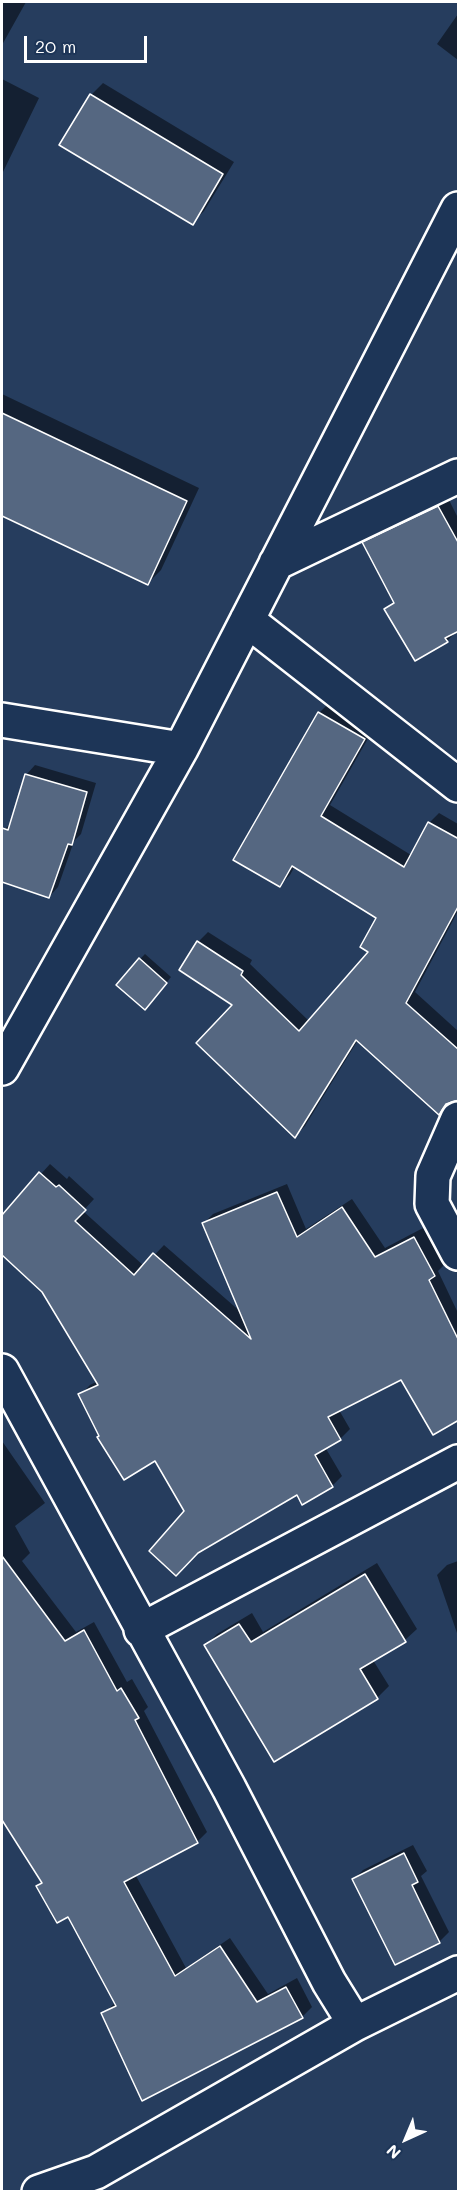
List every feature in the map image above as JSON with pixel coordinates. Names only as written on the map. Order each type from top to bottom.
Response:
[{"type":"street","points":[[2,1068],[181,749],[459,209]]},
{"type":"street","points":[[276,564],[459,476]]},
{"type":"street","points":[[247,620],[459,785]]},
{"type":"street","points":[[2,720],[181,749]]},
{"type":"street","points":[[459,1119],[433,1176],[432,1194],[432,1204],[459,1253]]},
{"type":"street","points":[[2,1371],[228,1788],[329,1982],[355,2024]]},
{"type":"street","points":[[141,1630],[459,1462]]},
{"type":"street","points":[[39,2192],[96,2172],[355,2024],[459,1973]]},
{"type":"building","points":[[90,94],[223,174],[193,225],[59,145]]},
{"type":"building","points":[[2,413],[187,501],[148,585],[2,516]]},
{"type":"building","points":[[438,506],[459,544],[459,631],[445,638],[448,642],[415,661],[384,609],[394,603],[362,542]]},
{"type":"building","points":[[318,712],[365,739],[321,816],[404,867],[428,822],[459,839],[459,905],[406,1003],[459,1050],[459,1100],[446,1104],[439,1115],[356,1040],[295,1138],[196,1043],[232,1005],[179,970],[197,941],[243,971],[241,975],[299,1031],[368,952],[360,947],[376,918],[292,866],[280,887],[233,860]]},
{"type":"building","points":[[25,774],[87,792],[72,845],[68,844],[49,898],[2,882],[2,828],[8,830]]},
{"type":"building","points":[[139,958],[167,983],[145,1010],[116,985]]},
{"type":"building","points":[[39,1172],[56,1187],[59,1185],[86,1210],[75,1221],[134,1275],[153,1253],[251,1339],[202,1223],[277,1192],[297,1237],[342,1207],[375,1257],[414,1237],[435,1276],[429,1280],[459,1341],[459,1420],[433,1435],[401,1380],[328,1417],[341,1440],[315,1455],[333,1487],[302,1505],[297,1495],[198,1553],[176,1576],[149,1551],[184,1511],[155,1461],[124,1480],[97,1437],[99,1436],[78,1394],[98,1385],[42,1292],[2,1255],[2,1215]]},
{"type":"building","points":[[2,1556],[65,1641],[84,1630],[117,1691],[121,1688],[139,1718],[135,1720],[198,1843],[124,1882],[175,1976],[220,1946],[257,2002],[286,1987],[303,2018],[142,2101],[101,2013],[116,2006],[68,1917],[57,1923],[36,1886],[42,1883],[2,1820]]},
{"type":"building","points":[[365,1574],[406,1642],[360,1669],[378,1699],[274,1762],[204,1645],[239,1624],[251,1642]]},
{"type":"building","points":[[404,1853],[418,1882],[412,1885],[440,1943],[395,1965],[352,1879]]}]
